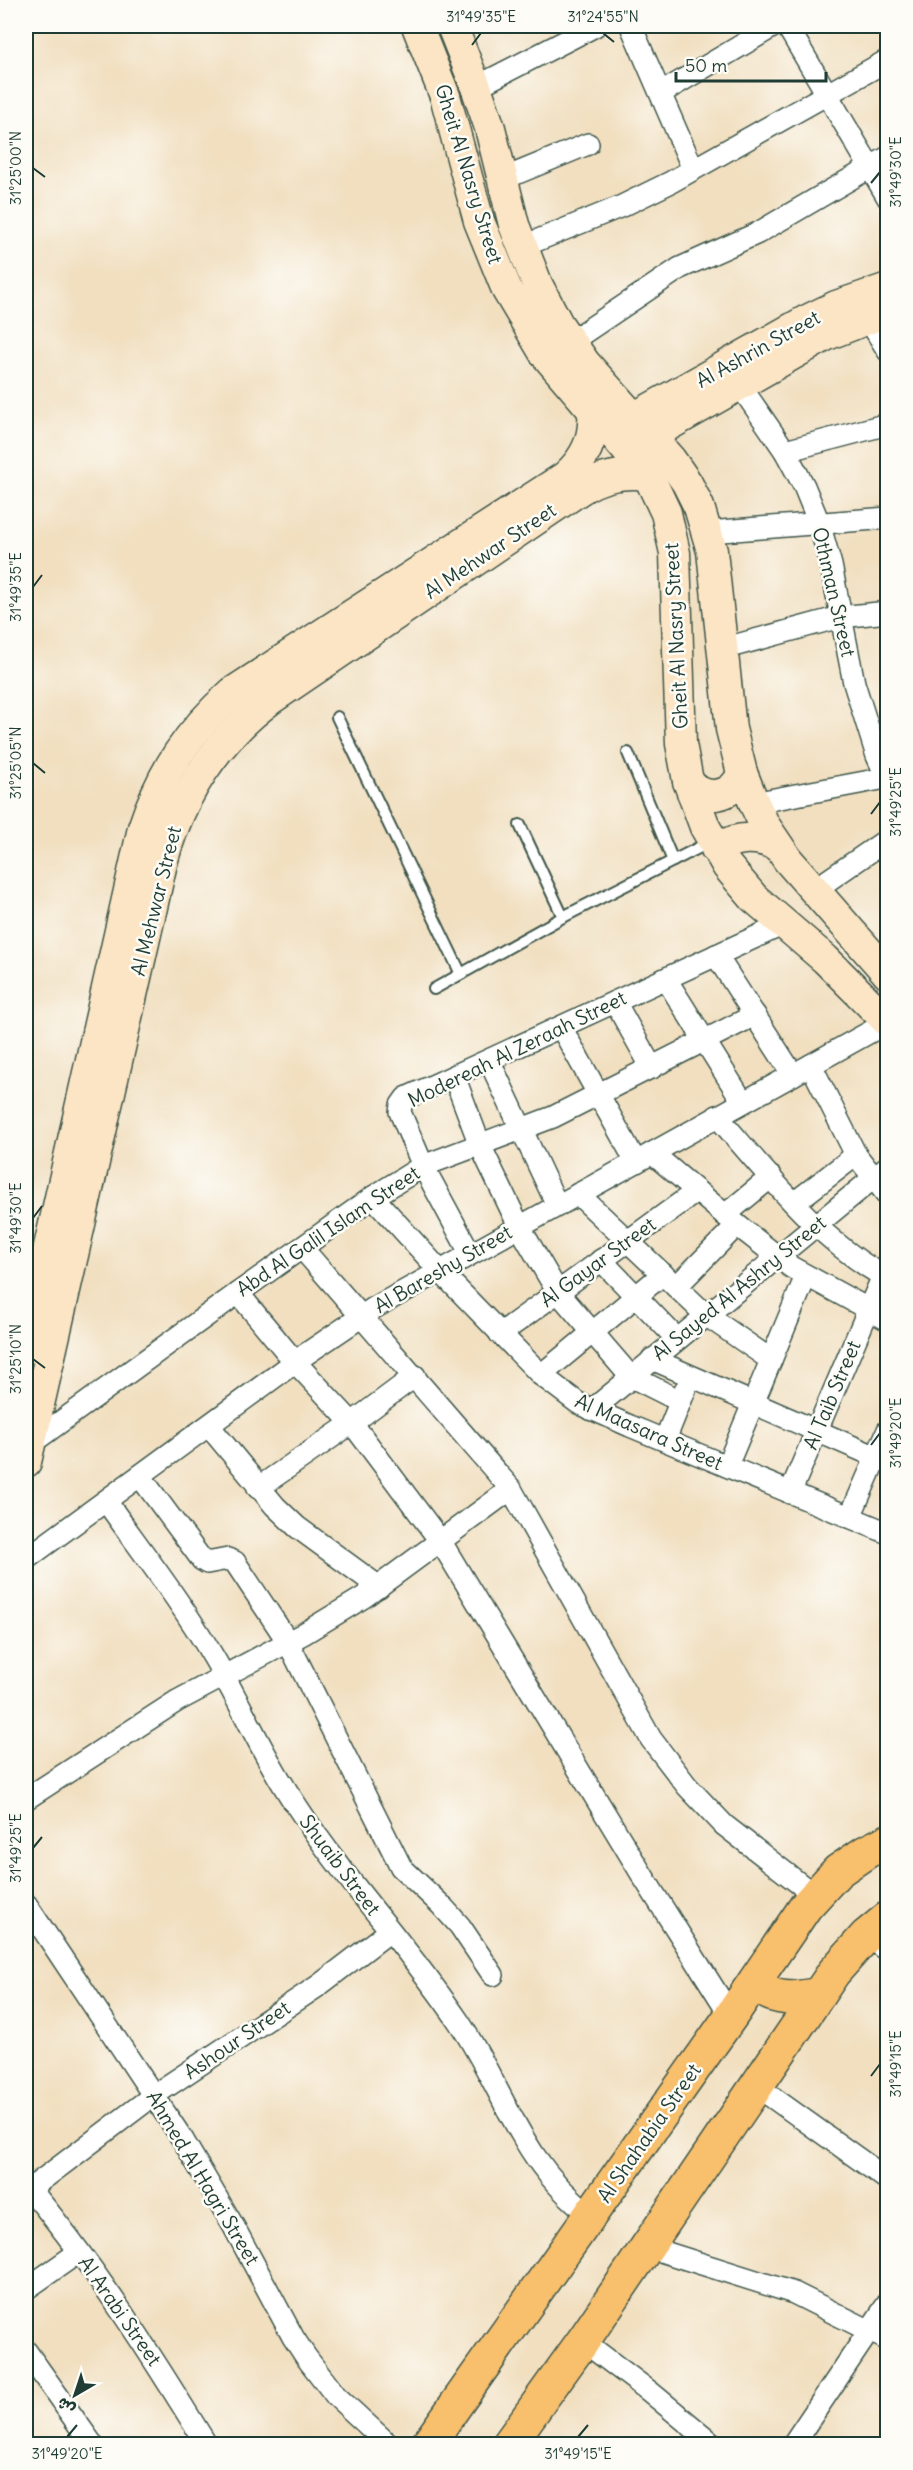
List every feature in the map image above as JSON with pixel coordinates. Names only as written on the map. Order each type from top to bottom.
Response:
[{"type":"highway","name":"Al Shahabia Street","points":[[428,2445],[814,1895],[847,1864],[888,1841]]},
{"type":"highway","points":[[509,2445],[758,2087],[819,1994],[849,1953],[880,1935]]},
{"type":"highway","points":[[754,1983],[766,1993],[781,1998],[819,1994]]},
{"type":"main road","name":"Gheit Al Nasry Street","points":[[455,31],[480,99],[521,247],[548,306],[570,342],[598,379],[687,483],[699,507],[712,551],[731,729],[742,772],[754,803],[778,846],[887,974]]},
{"type":"main road","points":[[421,35],[433,51],[447,50],[454,44],[455,31]]},
{"type":"main road","name":"Gheit Al Nasry Street","points":[[421,35],[451,114],[479,221],[507,290],[545,354],[648,475],[666,513],[675,553],[681,744],[688,781],[714,845],[740,883],[844,978],[888,1022]]},
{"type":"main road","points":[[451,114],[456,107],[469,102],[477,105],[480,99]]},
{"type":"main road","name":"Al Ashrin Street","points":[[641,427],[806,321],[836,306],[888,288]]},
{"type":"main road","name":"Al Ashrin Street","points":[[641,427],[739,384],[827,335],[877,314]]},
{"type":"main road","name":"Al Mehwar Street","points":[[26,1349],[143,828],[159,785],[177,753],[194,730],[233,692],[566,476],[579,463],[589,447],[593,429],[593,411]]},
{"type":"main road","name":"Al Mehwar Street","points":[[27,1451],[162,863],[177,815],[201,771],[233,731],[264,704],[578,491],[594,481],[611,475],[648,475]]},
{"type":"main road","points":[[688,781],[697,791],[715,796],[733,789],[742,772]]},
{"type":"main road","points":[[714,845],[747,838],[763,840],[778,846]]},
{"type":"street","points":[[480,99],[595,26]]},
{"type":"street","points":[[631,26],[693,169]]},
{"type":"street","points":[[660,93],[774,26]]},
{"type":"street","points":[[788,26],[827,94],[878,162],[888,198]]},
{"type":"street","points":[[521,247],[622,206],[888,60]]},
{"type":"street","points":[[503,179],[588,144]]},
{"type":"street","points":[[570,342],[680,268],[758,233],[878,162]]},
{"type":"street","points":[[877,314],[888,351]]},
{"type":"street","name":"Othman Street","points":[[739,384],[785,451],[804,486],[819,523],[831,565],[854,683],[877,756],[887,779]]},
{"type":"street","points":[[785,451],[888,424]]},
{"type":"street","points":[[708,532],[888,518]]},
{"type":"street","points":[[722,649],[840,617],[888,612]]},
{"type":"street","points":[[754,803],[887,779]]},
{"type":"street","points":[[814,890],[888,839]]},
{"type":"street","name":"Modereah Al Zeraah Street","points":[[471,1253],[423,1166],[400,1112],[401,1105],[409,1096],[784,924]]},
{"type":"street","points":[[716,955],[755,1015],[802,1070],[856,1155],[880,1172],[888,1196]]},
{"type":"street","points":[[666,979],[743,1102]]},
{"type":"street","points":[[615,1002],[651,1068]]},
{"type":"street","name":"Abd Al Galil Islam Street","points":[[27,1451],[238,1293],[373,1197],[423,1166],[522,1130],[755,1015]]},
{"type":"street","name":"Al Bareshy Street","points":[[26,1559],[361,1316],[888,1022]]},
{"type":"street","points":[[561,1027],[599,1094],[644,1157],[697,1191],[777,1257],[806,1276],[888,1320]]},
{"type":"street","points":[[489,1060],[557,1205]]},
{"type":"street","points":[[454,1076],[480,1145],[519,1226],[557,1292],[630,1376],[680,1401]]},
{"type":"street","points":[[717,1116],[815,1226],[847,1253],[885,1270]]},
{"type":"street","points":[[794,1203],[856,1155]]},
{"type":"street","name":"Al Sayed Al Ashry Street","points":[[592,1410],[630,1376],[880,1172]]},
{"type":"street","points":[[541,1375],[636,1296],[670,1281],[771,1177]]},
{"type":"street","name":"Al Gayar Street","points":[[500,1334],[697,1191]]},
{"type":"street","points":[[578,1194],[706,1315],[771,1360]]},
{"type":"street","name":"Al Maasara Street","points":[[373,1197],[500,1334],[541,1375],[565,1394],[592,1410],[888,1533]]},
{"type":"street","points":[[302,1248],[511,1489],[651,1739],[687,1786],[724,1825],[814,1895]]},
{"type":"street","points":[[601,1260],[677,1338]]},
{"type":"street","name":"Al Taib Street","points":[[790,1493],[885,1270]]},
{"type":"street","points":[[727,1466],[806,1276]]},
{"type":"street","points":[[238,1293],[295,1362],[352,1423],[441,1542],[644,1878],[731,2016]]},
{"type":"street","points":[[652,1359],[882,1460]]},
{"type":"street","points":[[258,1488],[415,1376]]},
{"type":"street","points":[[665,1440],[691,1376]]},
{"type":"street","points":[[209,1426],[258,1488],[297,1527],[379,1587]]},
{"type":"street","points":[[850,1517],[882,1460],[888,1430]]},
{"type":"street","points":[[140,1476],[202,1560],[207,1563],[228,1560],[235,1562],[288,1642],[401,1867],[460,1926],[493,1975]]},
{"type":"street","points":[[26,1799],[141,1724],[288,1642],[379,1587],[511,1489]]},
{"type":"street","name":"Shuaib Street","points":[[106,1501],[180,1604],[224,1676],[258,1743],[298,1810],[440,1996],[470,2039],[538,2163],[562,2191],[591,2214]]},
{"type":"street","name":"Ahmed Al Hagri Street","points":[[26,1904],[154,2096],[234,2227],[302,2351],[336,2396],[388,2445]]},
{"type":"street","name":"Ashour Street","points":[[27,2188],[154,2096],[318,1986],[390,1930]]},
{"type":"street","points":[[758,2087],[888,2180]]},
{"type":"street","name":"Al Arabi Street","points":[[27,2188],[79,2252],[140,2338],[201,2443]]},
{"type":"street","points":[[648,2247],[794,2293],[878,2335]]},
{"type":"street","points":[[26,2289],[79,2252]]},
{"type":"street","points":[[793,2445],[878,2335],[888,2303]]},
{"type":"street","points":[[583,2341],[649,2391],[713,2445]]},
{"type":"street","points":[[26,2351],[92,2445]]},
{"type":"lane","points":[[337,717],[461,974]]},
{"type":"lane","points":[[628,753],[673,861]]},
{"type":"lane","points":[[520,825],[563,917]]},
{"type":"lane","points":[[434,989],[563,917],[673,861],[714,845]]}]
